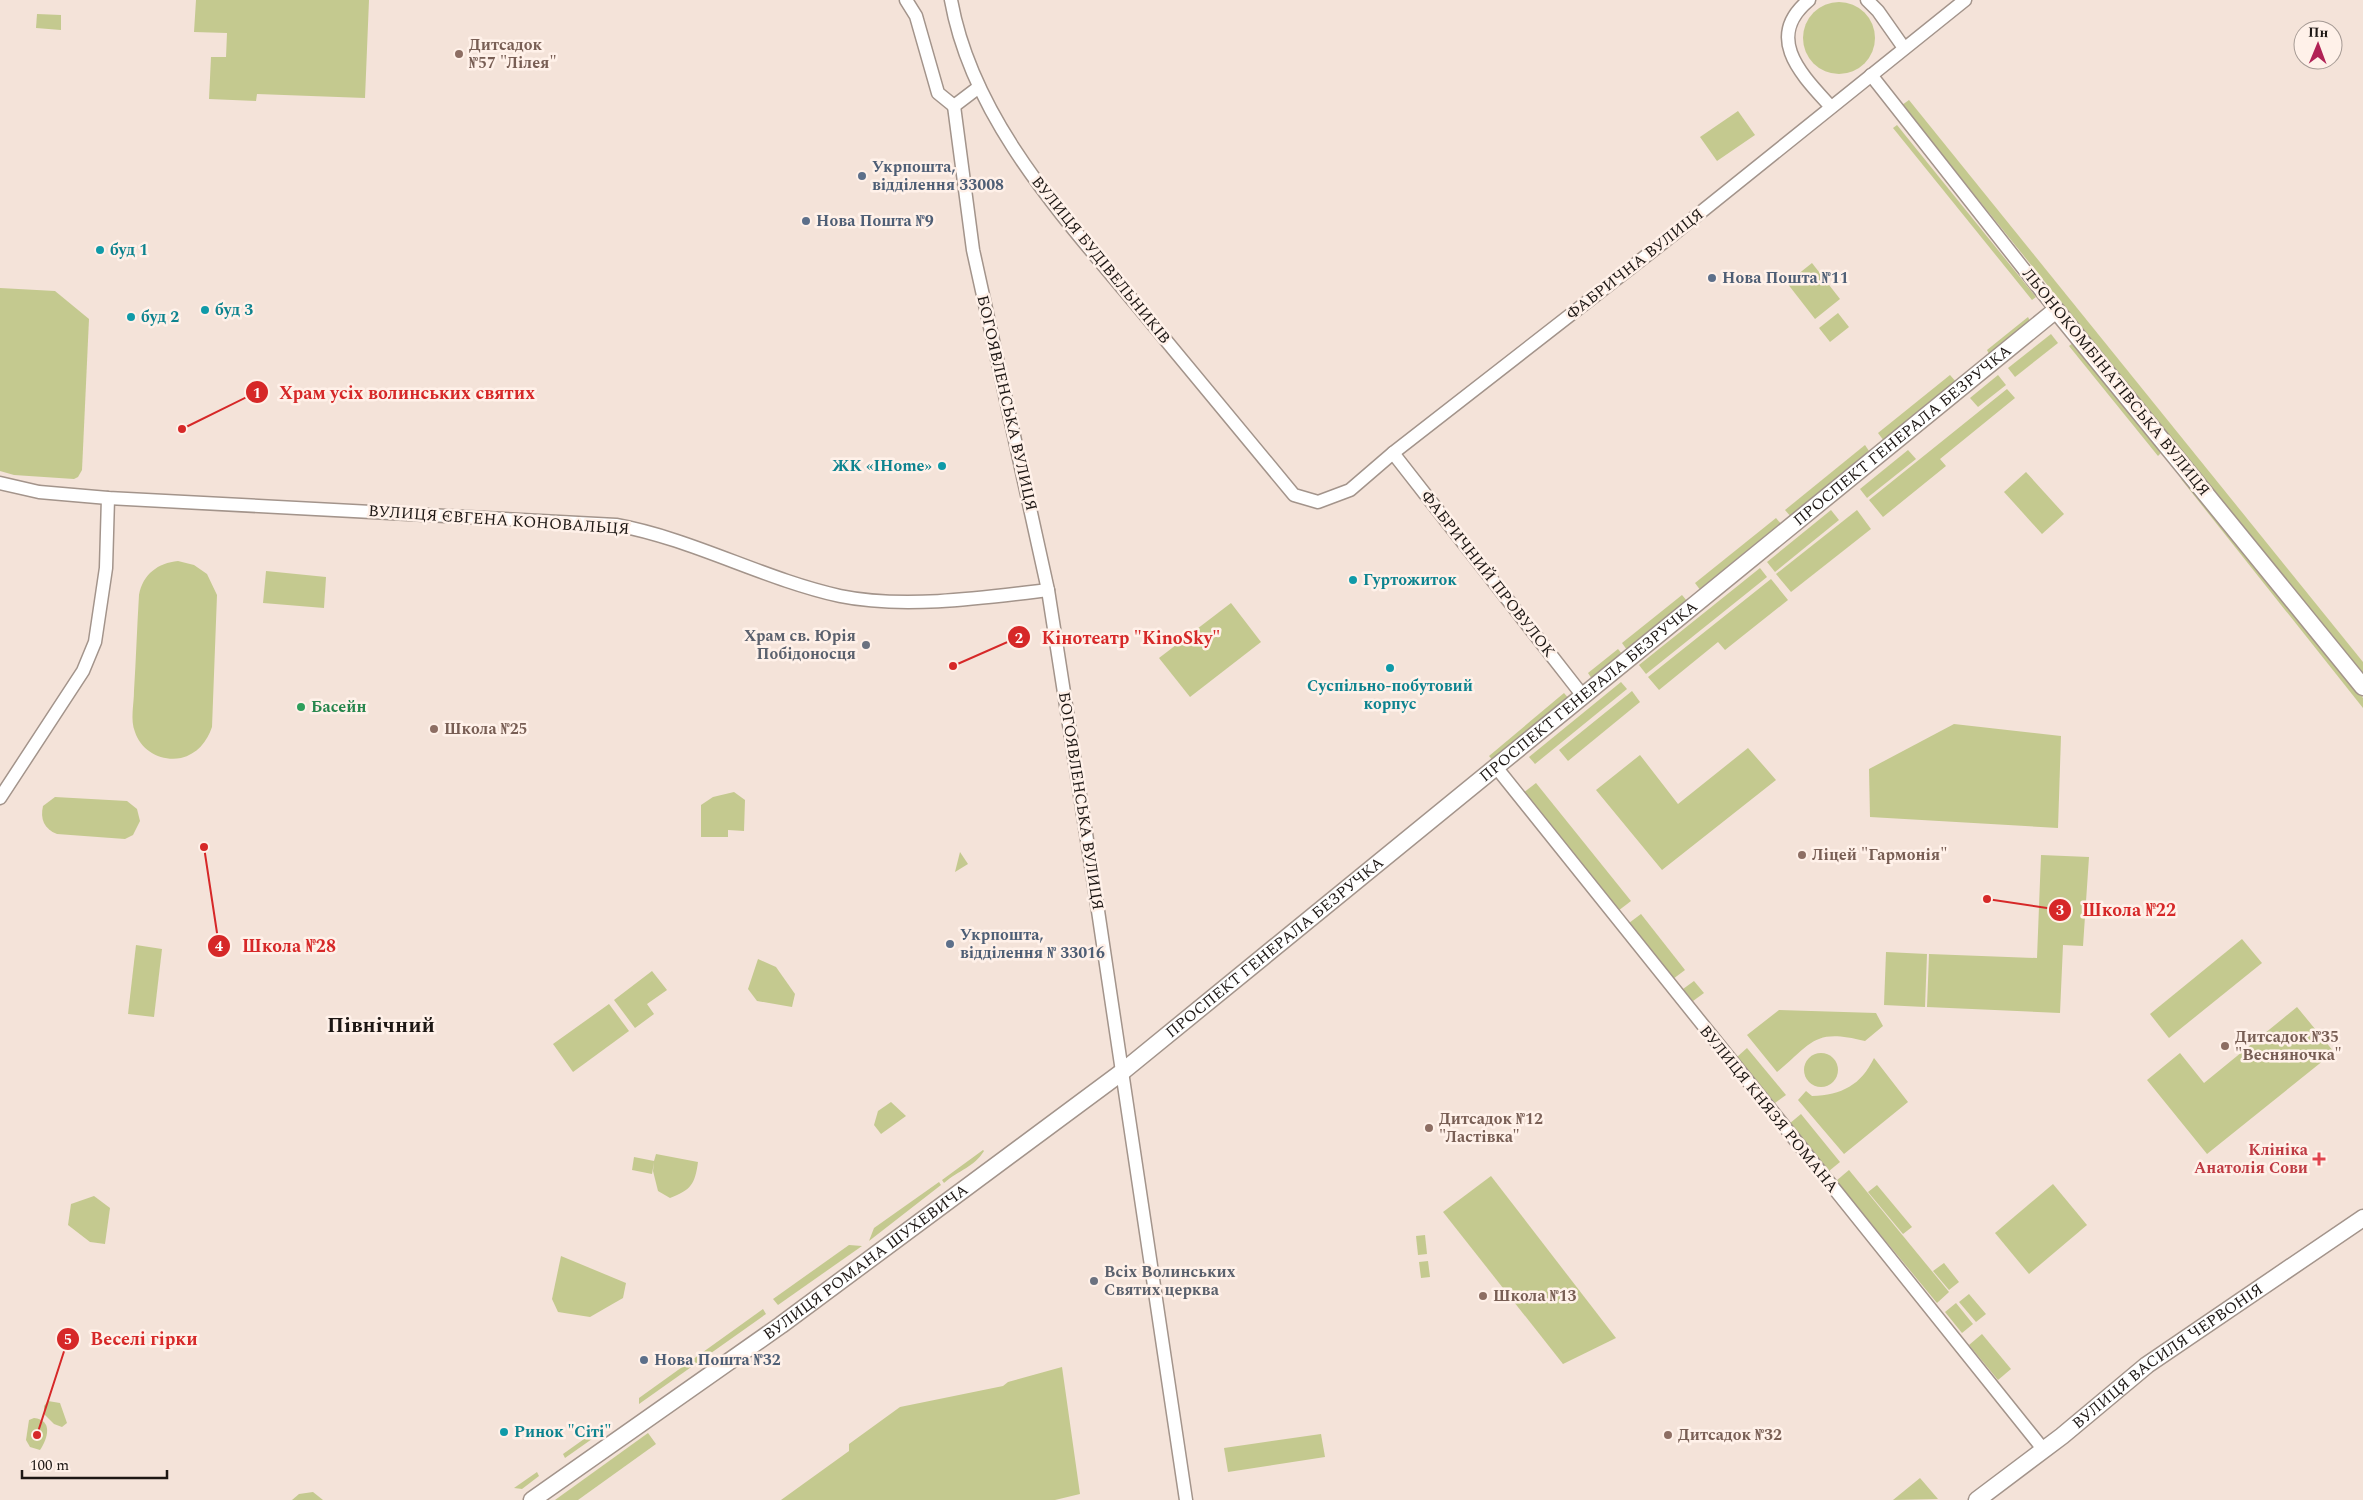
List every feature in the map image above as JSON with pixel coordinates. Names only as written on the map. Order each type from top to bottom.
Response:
[{"type":"main road","name":"ЛЬОНОКОМБІНАТІВСЬКА ВУЛИЦЯ","points":[[2056,310],[2363,687]]},
{"type":"main road","name":"ПРОСПЕКТ ГЕНЕРАЛА БЕЗРУЧКА","points":[[1122,1072],[2056,310]]},
{"type":"main road","name":"ВУЛИЦЯ РОМАНА ШУХЕВИЧА","points":[[532,1500],[781,1325],[1122,1072]]},
{"type":"main road","name":"ВУЛИЦЯ ВАСИЛЯ ЧЕРВОНІЯ","points":[[1978,1500],[2043,1450],[2147,1365],[2363,1218]]},
{"type":"street","points":[[906,0],[916,16],[938,93],[954,106],[980,87]]},
{"type":"street","name":"ВУЛИЦЯ БУДІВЕЛЬНИКІВ","points":[[950,0],[960,35],[980,87],[1006,139],[1063,216],[1294,495]]},
{"type":"street","points":[[1809,0],[1802,6],[1793,20],[1789,46],[1798,70],[1831,107]]},
{"type":"street","points":[[1867,0],[1878,11],[1904,48]]},
{"type":"street","name":"ФАБРИЧНА ВУЛИЦЯ","points":[[1294,495],[1318,502],[1350,490],[1393,453],[1660,245],[1965,0]]},
{"type":"street","name":"ЛЬОНОКОМБІНАТІВСЬКА ВУЛИЦЯ","points":[[1871,75],[2056,310]]},
{"type":"street","name":"БОГОЯВЛЕНСЬКА ВУЛИЦЯ","points":[[954,106],[973,250],[1048,590],[1186,1500]]},
{"type":"street","name":"ФАБРИЧНИЙ ПРОВУЛОК","points":[[1393,453],[1583,696]]},
{"type":"street","name":"ВУЛИЦЯ ЄВГЕНА КОНОВАЛЬЦЯ","points":[[0,483],[39,492],[108,498],[616,524],[667,536],[840,596],[874,600],[900,602],[987,597],[1048,590]]},
{"type":"street","points":[[0,798],[83,671],[95,642],[106,568],[108,498]]},
{"type":"street","name":"ВУЛИЦЯ КНЯЗЯ РОМАНА","points":[[1496,768],[2043,1450]]},
{"type":"green space","points":[[196,0],[369,0],[365,98],[257,94],[256,101],[209,99],[211,57],[226,57],[227,33],[194,32]]},
{"type":"green space","points":[[1839,2],[1859,8],[1869,18],[1875,38],[1869,58],[1859,68],[1839,74],[1819,68],[1809,58],[1803,38],[1809,18],[1819,8]]},
{"type":"green space","points":[[37,14],[61,15],[61,30],[36,28]]},
{"type":"green space","points":[[1909,100],[2363,662],[2363,676],[1902,105]]},
{"type":"green space","points":[[1738,111],[1755,135],[1717,161],[1700,137]]},
{"type":"green space","points":[[1897,125],[2036,297],[2032,300],[1893,128]]},
{"type":"green space","points":[[1812,263],[1840,299],[1815,319],[1787,283]]},
{"type":"green space","points":[[0,288],[55,291],[89,319],[82,470],[78,477],[74,479],[14,475],[0,471]]},
{"type":"green space","points":[[1838,313],[1849,327],[1830,342],[1819,328]]},
{"type":"green space","points":[[2028,317],[2030,321],[1989,354],[1987,350]]},
{"type":"green space","points":[[2051,334],[2058,343],[2015,377],[2008,368]]},
{"type":"green space","points":[[2073,343],[2161,453],[2158,456],[2069,346]]},
{"type":"green space","points":[[1950,375],[1957,383],[1884,441],[1878,433]]},
{"type":"green space","points":[[1998,375],[2006,385],[1978,407],[1970,398]]},
{"type":"green space","points":[[2007,389],[2015,398],[1940,459],[1946,466],[1883,517],[1869,500]]},
{"type":"green space","points":[[1865,445],[1871,454],[1792,518],[1785,510]]},
{"type":"green space","points":[[1908,450],[1916,459],[1867,498],[1860,489]]},
{"type":"green space","points":[[2026,472],[2064,514],[2042,534],[2004,492]]},
{"type":"green space","points":[[2186,475],[2363,698],[2363,708],[2181,479]]},
{"type":"green space","points":[[1831,510],[1839,520],[1775,572],[1767,562]]},
{"type":"green space","points":[[1857,510],[1871,529],[1791,592],[1776,574]]},
{"type":"green space","points":[[1776,518],[1782,525],[1701,591],[1695,583]]},
{"type":"green space","points":[[178,561],[194,565],[207,574],[217,595],[212,727],[207,738],[197,750],[187,756],[174,759],[153,754],[142,745],[135,732],[132,717],[139,595],[141,588],[148,576],[158,567]]},
{"type":"green space","points":[[1760,568],[1767,577],[1646,674],[1639,665]]},
{"type":"green space","points":[[266,571],[326,577],[324,608],[263,603]]},
{"type":"green space","points":[[1771,579],[1788,600],[1725,650],[1718,642],[1659,690],[1648,677]]},
{"type":"green space","points":[[1682,595],[1687,601],[1627,650],[1622,643]]},
{"type":"green space","points":[[1231,603],[1261,642],[1190,697],[1159,658]]},
{"type":"green space","points":[[1618,649],[1622,654],[1592,679],[1588,673]]},
{"type":"green space","points":[[1621,682],[1627,689],[1535,764],[1529,757]]},
{"type":"green space","points":[[1632,691],[1640,702],[1568,761],[1559,750]]},
{"type":"green space","points":[[1564,693],[1570,700],[1494,762],[1489,756]]},
{"type":"green space","points":[[1954,724],[2061,736],[2058,828],[1870,817],[1869,769]]},
{"type":"green space","points":[[1748,748],[1776,780],[1662,870],[1596,790],[1640,755],[1678,804]]},
{"type":"green space","points":[[1536,783],[1631,901],[1618,911],[1523,793]]},
{"type":"green space","points":[[734,792],[745,800],[744,831],[728,830],[728,837],[701,837],[701,805],[713,797]]},
{"type":"green space","points":[[55,797],[127,801],[137,809],[140,821],[133,835],[125,839],[57,834],[46,826],[42,815],[43,806]]},
{"type":"green space","points":[[960,852],[968,864],[955,872]]},
{"type":"green space","points":[[2041,855],[2089,857],[2083,946],[2063,945],[2060,1013],[1927,1007],[1929,954],[2037,958]]},
{"type":"green space","points":[[1641,914],[1685,970],[1673,979],[1629,923]]},
{"type":"green space","points":[[2242,939],[2262,963],[2169,1038],[2150,1014]]},
{"type":"green space","points":[[136,945],[162,949],[154,1017],[128,1014]]},
{"type":"green space","points":[[1886,952],[1927,954],[1925,1007],[1884,1005]]},
{"type":"green space","points":[[758,959],[776,967],[795,994],[792,1007],[757,1001],[748,989]]},
{"type":"green space","points":[[652,971],[667,990],[647,1004],[654,1014],[635,1028],[614,1000]]},
{"type":"green space","points":[[1694,981],[1704,993],[1693,1001],[1683,989]]},
{"type":"green space","points":[[609,1004],[629,1031],[573,1072],[553,1044]]},
{"type":"green space","points":[[2297,1007],[2334,1052],[2207,1154],[2147,1080],[2180,1053],[2204,1083]]},
{"type":"green space","points":[[1779,1010],[1876,1013],[1883,1026],[1865,1041],[1835,1036],[1815,1040],[1777,1072],[1747,1035]]},
{"type":"green space","points":[[1747,1048],[1786,1095],[1775,1103],[1737,1057]]},
{"type":"green space","points":[[1821,1053],[1828,1054],[1833,1058],[1837,1063],[1837,1077],[1833,1082],[1828,1086],[1821,1087],[1814,1086],[1809,1082],[1805,1077],[1804,1070],[1805,1063],[1809,1058],[1814,1054]]},
{"type":"green space","points":[[1874,1058],[1908,1102],[1844,1154],[1798,1100],[1806,1091],[1812,1096],[1823,1095],[1849,1087],[1857,1082]]},
{"type":"green space","points":[[891,1102],[906,1116],[881,1134],[874,1125],[878,1111]]},
{"type":"green space","points":[[1801,1114],[1840,1162],[1829,1171],[1789,1124]]},
{"type":"green space","points":[[983,1150],[976,1161],[944,1183],[942,1180]]},
{"type":"green space","points":[[656,1154],[698,1162],[693,1181],[687,1189],[670,1198],[658,1191],[653,1171],[654,1162],[652,1174],[632,1170],[634,1157],[654,1161]]},
{"type":"green space","points":[[1849,1170],[1949,1292],[1937,1303],[1836,1181]]},
{"type":"green space","points":[[1491,1176],[1616,1338],[1563,1364],[1443,1212]]},
{"type":"green space","points":[[939,1182],[941,1185],[869,1241],[874,1228]]},
{"type":"green space","points":[[2053,1184],[2087,1225],[2029,1274],[1995,1233]]},
{"type":"green space","points":[[1877,1185],[1912,1227],[1903,1234],[1868,1192]]},
{"type":"green space","points":[[94,1196],[110,1208],[105,1244],[90,1242],[68,1225],[71,1204]]},
{"type":"green space","points":[[1425,1235],[1427,1254],[1418,1255],[1416,1236]]},
{"type":"green space","points":[[849,1245],[862,1246],[778,1305],[773,1299]]},
{"type":"green space","points":[[561,1256],[626,1283],[623,1298],[590,1317],[558,1312],[552,1299]]},
{"type":"green space","points":[[1428,1261],[1430,1277],[1421,1278],[1419,1262]]},
{"type":"green space","points":[[1944,1263],[1959,1282],[1949,1290],[1933,1271]]},
{"type":"green space","points":[[1969,1294],[1986,1314],[1976,1322],[1959,1302]]},
{"type":"green space","points":[[1956,1303],[1973,1324],[1962,1333],[1945,1312]]},
{"type":"green space","points":[[763,1309],[766,1314],[639,1404],[639,1398]]},
{"type":"green space","points":[[1982,1334],[2011,1369],[1998,1380],[1969,1345]]},
{"type":"green space","points":[[1062,1367],[1080,1494],[1055,1500],[781,1500],[849,1451],[849,1444],[900,1407],[1003,1386],[1008,1382]]},
{"type":"green space","points":[[48,1401],[60,1403],[67,1423],[62,1427],[54,1424],[44,1414],[44,1406]]},
{"type":"green space","points":[[34,1418],[44,1422],[47,1430],[47,1435],[40,1450],[30,1447],[26,1440],[29,1420]]},
{"type":"green space","points":[[608,1422],[609,1427],[565,1458],[563,1454]]},
{"type":"green space","points":[[648,1433],[656,1444],[578,1500],[555,1500]]},
{"type":"green space","points":[[1321,1434],[1325,1457],[1228,1472],[1224,1448]]},
{"type":"green space","points":[[537,1472],[539,1476],[522,1489],[514,1488]]},
{"type":"green space","points":[[1920,1478],[1938,1499],[1893,1500]]},
{"type":"green space","points":[[313,1492],[323,1500],[292,1500],[299,1494]]},
{"type":"place","name":"Дитсадок №57 \"Лілея\"","points":[[459,54]]},
{"type":"place","name":"Укрпошта, відділення 33008","points":[[862,176]]},
{"type":"place","name":"Нова Пошта №9","points":[[806,221]]},
{"type":"place","name":"буд 1","points":[[100,250]]},
{"type":"place","name":"Нова Пошта №11","points":[[1712,278]]},
{"type":"place","name":"буд 3","points":[[205,310]]},
{"type":"place","name":"буд 2","points":[[131,317]]},
{"type":"place","name":"Храм усіх волинських святих","points":[[182,429]]},
{"type":"place","name":"ЖК «IHome»","points":[[942,466]]},
{"type":"place","name":"Гуртожиток","points":[[1353,580]]},
{"type":"place","name":"Храм св. Юрія Побідоносця","points":[[866,645]]},
{"type":"place","name":"Кінотеатр \"KinoSky\"","points":[[953,666]]},
{"type":"place","name":"Суспільно-побутовий корпус","points":[[1390,668]]},
{"type":"place","name":"Басейн","points":[[301,707]]},
{"type":"place","name":"Школа №25","points":[[434,729]]},
{"type":"place","name":"Школа №28","points":[[204,847]]},
{"type":"place","name":"Ліцей \"Гармонія\"","points":[[1802,855]]},
{"type":"place","name":"Школа №22","points":[[1987,899]]},
{"type":"place","name":"Укрпошта, відділення № 33016","points":[[950,944]]},
{"type":"place","name":"Дитсадок №35 \"Весняночка\"","points":[[2225,1046]]},
{"type":"place","name":"Дитсадок №12 \"Ластівка\"","points":[[1429,1128]]},
{"type":"place","name":"Клініка Анатолія Сови","points":[[2319,1159]]},
{"type":"place","name":"Всіх Волинських Святих церква","points":[[1094,1281]]},
{"type":"place","name":"Школа №13","points":[[1483,1296]]},
{"type":"place","name":"Нова Пошта №32","points":[[644,1360]]},
{"type":"place","name":"Ринок \"Сіті\"","points":[[504,1432]]},
{"type":"place","name":"Веселі гірки","points":[[37,1435]]},
{"type":"place","name":"Дитсадок №32","points":[[1668,1435]]},
{"type":"district","name":"Північний","points":[[381,1026]]}]
